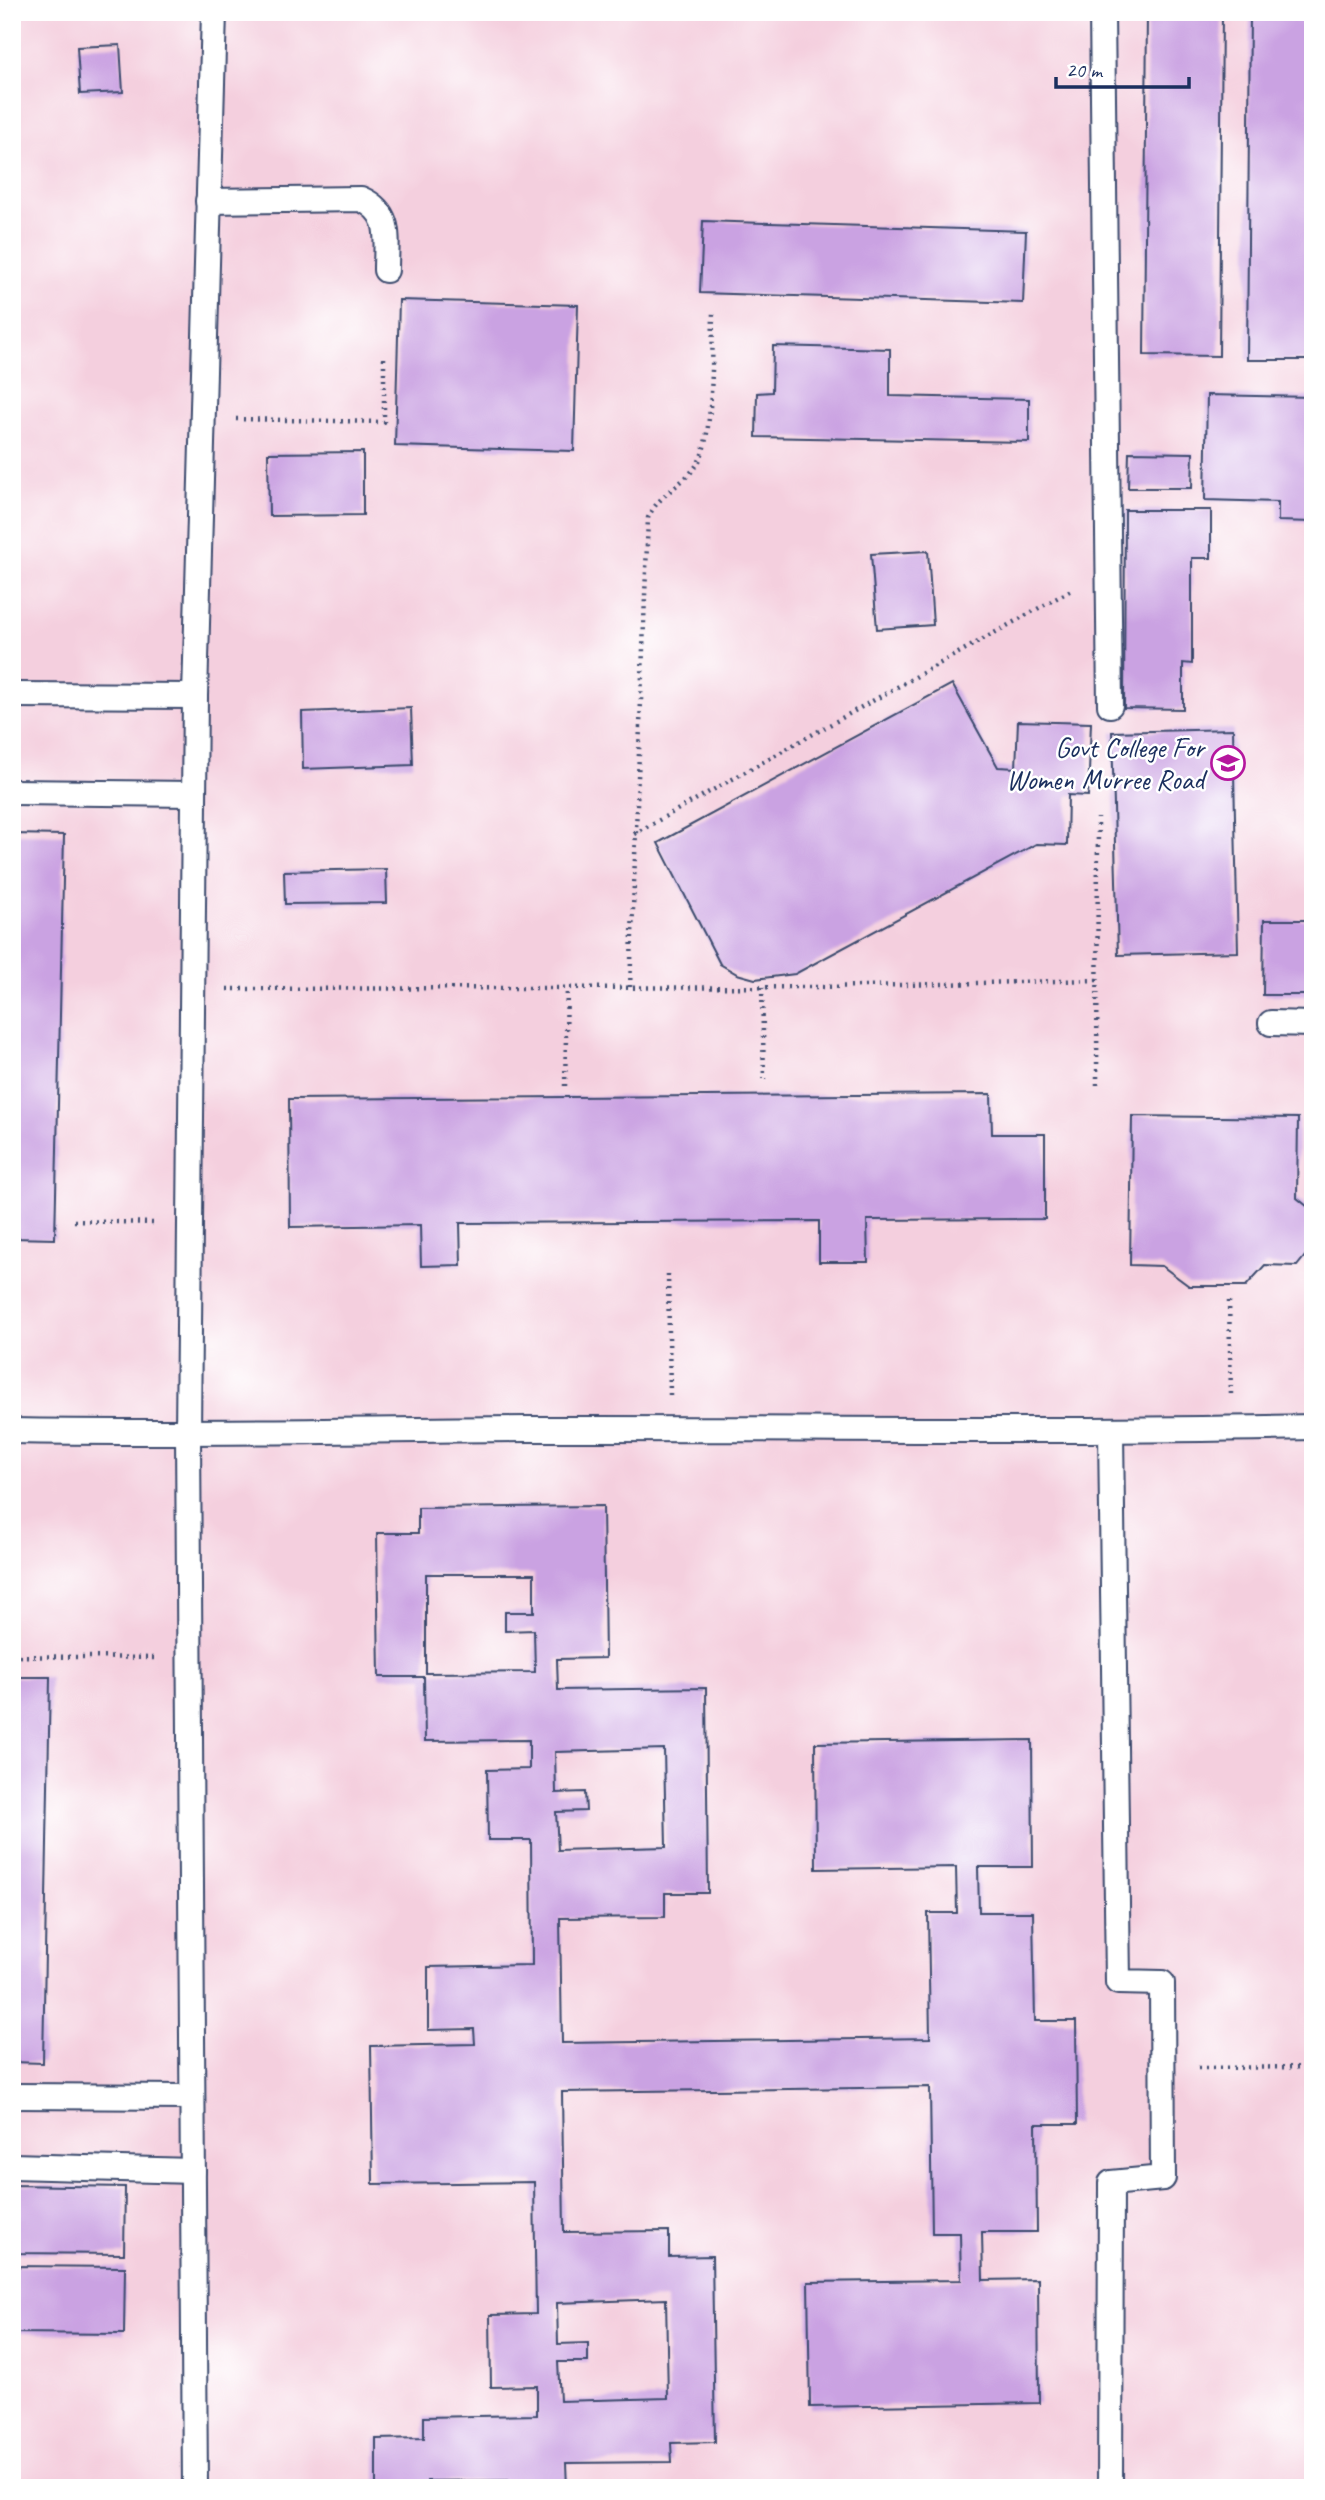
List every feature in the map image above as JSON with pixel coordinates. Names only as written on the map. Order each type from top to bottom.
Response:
[{"type":"lane","points":[[195,2488],[188,1434],[195,696],[214,12]]},
{"type":"lane","points":[[1102,12],[1110,705]]},
{"type":"lane","points":[[208,201],[361,199],[376,205],[386,225],[386,270]]},
{"type":"lane","points":[[12,695],[195,696]]},
{"type":"lane","points":[[12,792],[194,794]]},
{"type":"lane","points":[[1271,1023],[1313,1024]]},
{"type":"lane","points":[[12,1431],[188,1434],[670,1430],[1111,1432],[1313,1427]]},
{"type":"lane","points":[[1110,2488],[1111,2183],[1163,2178],[1162,1983],[1118,1982],[1111,1432]]},
{"type":"lane","points":[[12,2096],[192,2097]]},
{"type":"lane","points":[[12,2166],[193,2171]]},
{"type":"path","points":[[630,987],[648,518],[654,505],[699,461],[706,439],[713,313]]},
{"type":"path","points":[[202,418],[384,422],[384,353]]},
{"type":"path","points":[[634,834],[1107,570]]},
{"type":"path","points":[[1097,1085],[1098,818]]},
{"type":"path","points":[[192,989],[762,987],[1097,980]]},
{"type":"path","points":[[762,987],[764,1079]]},
{"type":"path","points":[[565,1086],[567,988]]},
{"type":"path","points":[[74,1221],[190,1224]]},
{"type":"path","points":[[668,1273],[670,1430]]},
{"type":"path","points":[[1229,1301],[1232,1429]]},
{"type":"path","points":[[12,1656],[190,1659]]},
{"type":"path","points":[[1161,2069],[1313,2067]]},
{"type":"shaded area","points":[[12,12],[1313,12],[1313,2488],[12,2488]]},
{"type":"building","points":[[1147,12],[1222,12],[1219,356],[1144,355]]},
{"type":"building","points":[[1250,12],[1313,12],[1313,360],[1247,360]]},
{"type":"building","points":[[120,45],[123,92],[80,94],[77,47]]},
{"type":"building","points":[[703,221],[1026,231],[1023,303],[700,293]]},
{"type":"building","points":[[399,300],[578,305],[574,451],[395,446]]},
{"type":"building","points":[[773,346],[890,349],[890,396],[1029,399],[1029,442],[756,437],[757,393],[772,392]]},
{"type":"building","points":[[1207,395],[1313,397],[1313,522],[1278,521],[1278,502],[1205,500]]},
{"type":"building","points":[[363,452],[363,515],[269,516],[268,453]]},
{"type":"building","points":[[1129,452],[1193,453],[1192,488],[1128,488]]},
{"type":"building","points":[[1125,510],[1211,510],[1211,558],[1192,558],[1192,664],[1183,663],[1183,709],[1124,708]]},
{"type":"building","points":[[928,551],[933,625],[877,629],[871,554]]},
{"type":"building","points":[[952,684],[998,767],[1016,768],[1018,721],[1091,723],[1088,796],[1068,795],[1067,845],[1036,844],[795,974],[755,979],[737,974],[720,964],[658,843]]},
{"type":"building","points":[[411,708],[413,765],[303,769],[302,712]]},
{"type":"building","points":[[1233,729],[1238,952],[1118,955],[1112,732]]},
{"type":"building","points":[[12,834],[64,835],[55,1239],[12,1238]]},
{"type":"building","points":[[386,869],[387,903],[285,904],[284,871]]},
{"type":"building","points":[[1264,920],[1313,920],[1313,995],[1263,995]]},
{"type":"building","points":[[991,1094],[992,1134],[1045,1134],[1045,1219],[867,1220],[868,1262],[819,1262],[819,1221],[460,1223],[461,1265],[421,1266],[420,1225],[290,1227],[289,1099]]},
{"type":"building","points":[[1132,1116],[1298,1118],[1297,1198],[1313,1211],[1313,1246],[1297,1266],[1265,1265],[1246,1286],[1189,1286],[1162,1266],[1130,1265]]},
{"type":"building","points":[[603,1506],[605,1658],[557,1659],[558,1690],[706,1688],[708,1893],[665,1893],[665,1917],[560,1918],[562,2043],[930,2038],[928,1913],[957,1913],[956,1867],[816,1869],[815,1743],[1032,1740],[1033,1867],[978,1867],[979,1912],[1033,1912],[1035,2021],[1076,2021],[1077,2124],[1036,2124],[1037,2232],[982,2232],[983,2280],[1038,2279],[1039,2403],[810,2407],[808,2282],[961,2280],[960,2233],[932,2233],[930,2087],[562,2092],[564,2232],[669,2231],[669,2257],[712,2256],[715,2442],[671,2443],[672,2462],[566,2463],[567,2488],[535,2488],[535,2480],[427,2481],[427,2488],[376,2488],[376,2439],[424,2438],[424,2417],[537,2415],[537,2386],[491,2387],[490,2315],[536,2314],[534,2182],[373,2184],[371,2046],[475,2044],[474,2029],[428,2030],[428,1967],[532,1965],[531,1840],[488,1840],[487,1770],[529,1769],[529,1740],[425,1741],[424,1677],[379,1677],[377,1533],[418,1533],[418,1508]],"holes":[[[426,1574],[534,1574],[534,1612],[505,1612],[505,1631],[534,1630],[535,1672],[426,1673]],[[664,1749],[666,1847],[558,1850],[556,1812],[586,1811],[585,1792],[556,1793],[555,1752]],[[666,2299],[668,2398],[560,2401],[558,2362],[588,2362],[588,2343],[558,2344],[557,2303]]]},
{"type":"building","points":[[12,1677],[50,1677],[43,2063],[12,2062]]},
{"type":"building","points":[[12,2185],[125,2187],[124,2254],[12,2253]]},
{"type":"building","points":[[12,2266],[125,2267],[124,2334],[12,2333]]},
{"type":"place","name":"Govt College For Women Murree Road","points":[[1228,763]]}]
